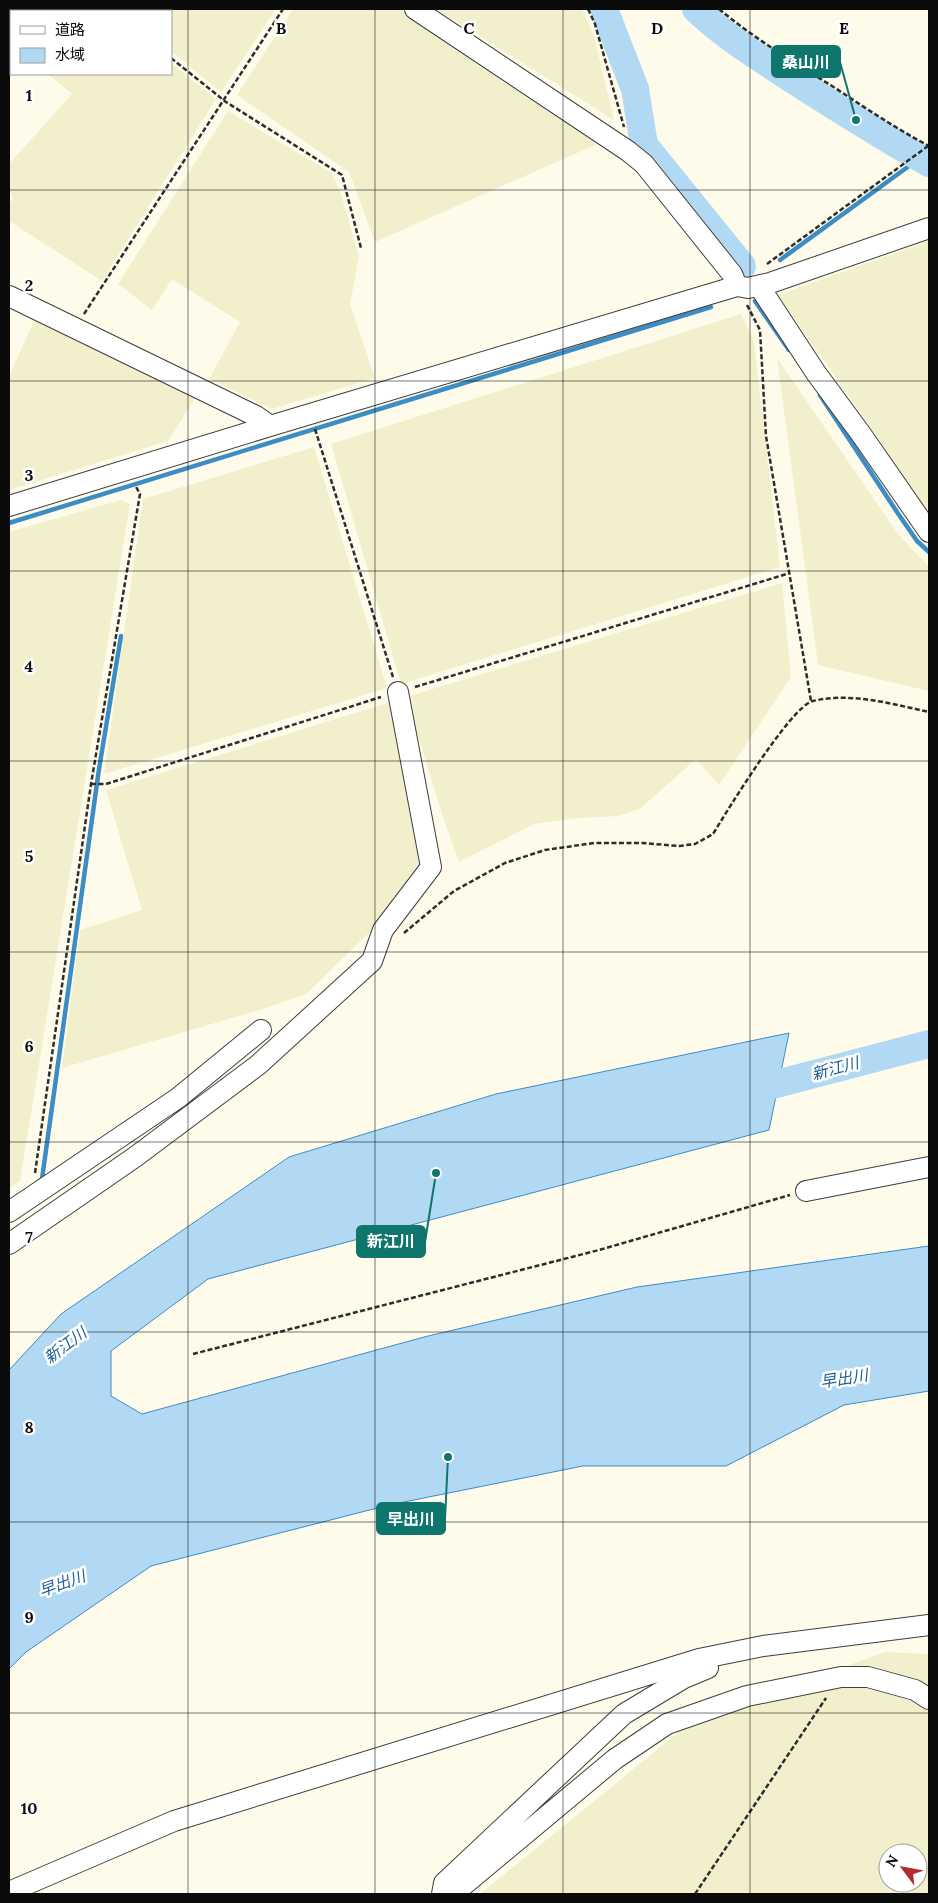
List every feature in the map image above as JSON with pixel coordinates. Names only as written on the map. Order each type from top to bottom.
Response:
[{"type":"street","points":[[415,9],[628,151],[644,164],[732,274],[737,286]]},
{"type":"street","points":[[9,506],[737,286],[748,288],[765,284],[929,228]]},
{"type":"street","points":[[765,284],[816,373],[862,434],[929,532]]},
{"type":"street","points":[[9,296],[256,416],[270,426]]},
{"type":"street","points":[[9,1244],[135,1157],[258,1064],[372,961],[383,930],[431,867],[398,692]]},
{"type":"street","points":[[9,1212],[178,1098],[261,1030]]},
{"type":"street","points":[[806,1191],[929,1167]]},
{"type":"street","points":[[9,1892],[174,1821],[699,1659],[763,1646],[929,1625]]},
{"type":"street","points":[[442,1894],[444,1883],[624,1714],[684,1678],[763,1646]]},
{"type":"street","points":[[453,1894],[615,1759],[667,1724],[748,1696],[841,1677],[868,1677],[915,1690],[929,1699]]},
{"type":"path","points":[[75,328],[283,9]]},
{"type":"path","points":[[588,9],[595,24],[625,131],[628,151]]},
{"type":"path","points":[[719,9],[776,51],[901,131],[929,146],[767,265],[765,284]]},
{"type":"path","points":[[172,59],[224,100],[342,175],[361,248]]},
{"type":"path","points":[[737,286],[760,330],[766,436],[810,702]]},
{"type":"path","points":[[310,414],[398,692]]},
{"type":"path","points":[[32,1197],[91,784],[140,494],[128,470]]},
{"type":"path","points":[[91,784],[106,784],[398,692],[790,573]]},
{"type":"path","points":[[402,936],[454,891],[505,863],[545,850],[594,843],[642,843],[679,846],[695,844],[713,834],[788,722],[810,702],[843,698],[876,701],[929,712]]},
{"type":"path","points":[[193,1354],[599,1250],[806,1191]]},
{"type":"path","points":[[695,1894],[841,1677]]},
{"type":"shaded area","points":[[121,9],[276,9],[221,92],[172,52],[172,10]]},
{"type":"shaded area","points":[[293,9],[402,9],[602,142],[375,242],[349,172],[237,95]]},
{"type":"shaded area","points":[[436,9],[582,9],[594,36],[614,120]]},
{"type":"shaded area","points":[[172,64],[216,99],[102,281],[9,221],[9,206],[13,197],[9,192],[9,164],[72,94],[49,75],[172,75]]},
{"type":"shaded area","points":[[228,111],[332,173],[341,194],[359,256],[350,304],[375,378],[272,409],[209,379],[240,322],[172,279],[152,310],[118,284]]},
{"type":"shaded area","points":[[929,241],[929,512],[916,498],[882,444],[778,295]]},
{"type":"shaded area","points":[[741,314],[754,341],[780,567],[401,684],[331,444]]},
{"type":"shaded area","points":[[35,319],[197,395],[168,441],[9,490],[9,376]]},
{"type":"shaded area","points":[[777,358],[898,534],[929,567],[929,691],[818,665]]},
{"type":"shaded area","points":[[314,447],[387,688],[104,774],[143,499]]},
{"type":"shaded area","points":[[121,500],[130,504],[20,1181],[9,1189],[9,532]]},
{"type":"shaded area","points":[[782,583],[791,677],[719,785],[696,759],[641,808],[619,816],[577,818],[534,824],[459,862],[406,697]]},
{"type":"shaded area","points":[[394,701],[439,865],[306,994],[266,1008],[62,1068],[80,930],[142,910],[106,790]]},
{"type":"shaded area","points":[[885,1652],[929,1654],[929,1894],[480,1894],[690,1723]]},
{"type":"water","points":[[789,1033],[769,1130],[208,1279],[111,1351],[111,1396],[142,1414],[428,1336],[637,1287],[929,1246],[929,1391],[844,1405],[726,1466],[583,1466],[389,1505],[151,1566],[26,1652],[9,1669],[9,1370],[61,1314],[289,1157],[496,1094]]},
{"type":"waterway","points":[[604,9],[635,89],[644,145],[742,266]]},
{"type":"waterway","points":[[696,9],[718,28],[754,54],[894,143],[929,163]]},
{"type":"waterway","points":[[780,260],[920,158]]},
{"type":"waterway","points":[[755,301],[789,350]]},
{"type":"waterway","points":[[9,523],[711,307]]},
{"type":"waterway","points":[[820,395],[917,541],[929,552]]},
{"type":"waterway","points":[[39,1181],[42,1179],[99,769],[121,636]]},
{"type":"waterway","name":"新江川","points":[[742,1093],[929,1044]]},
{"type":"place","name":"桑山川","points":[[856,120]]},
{"type":"place","name":"新江川","points":[[436,1173]]},
{"type":"place","name":"早出川","points":[[448,1457]]}]
